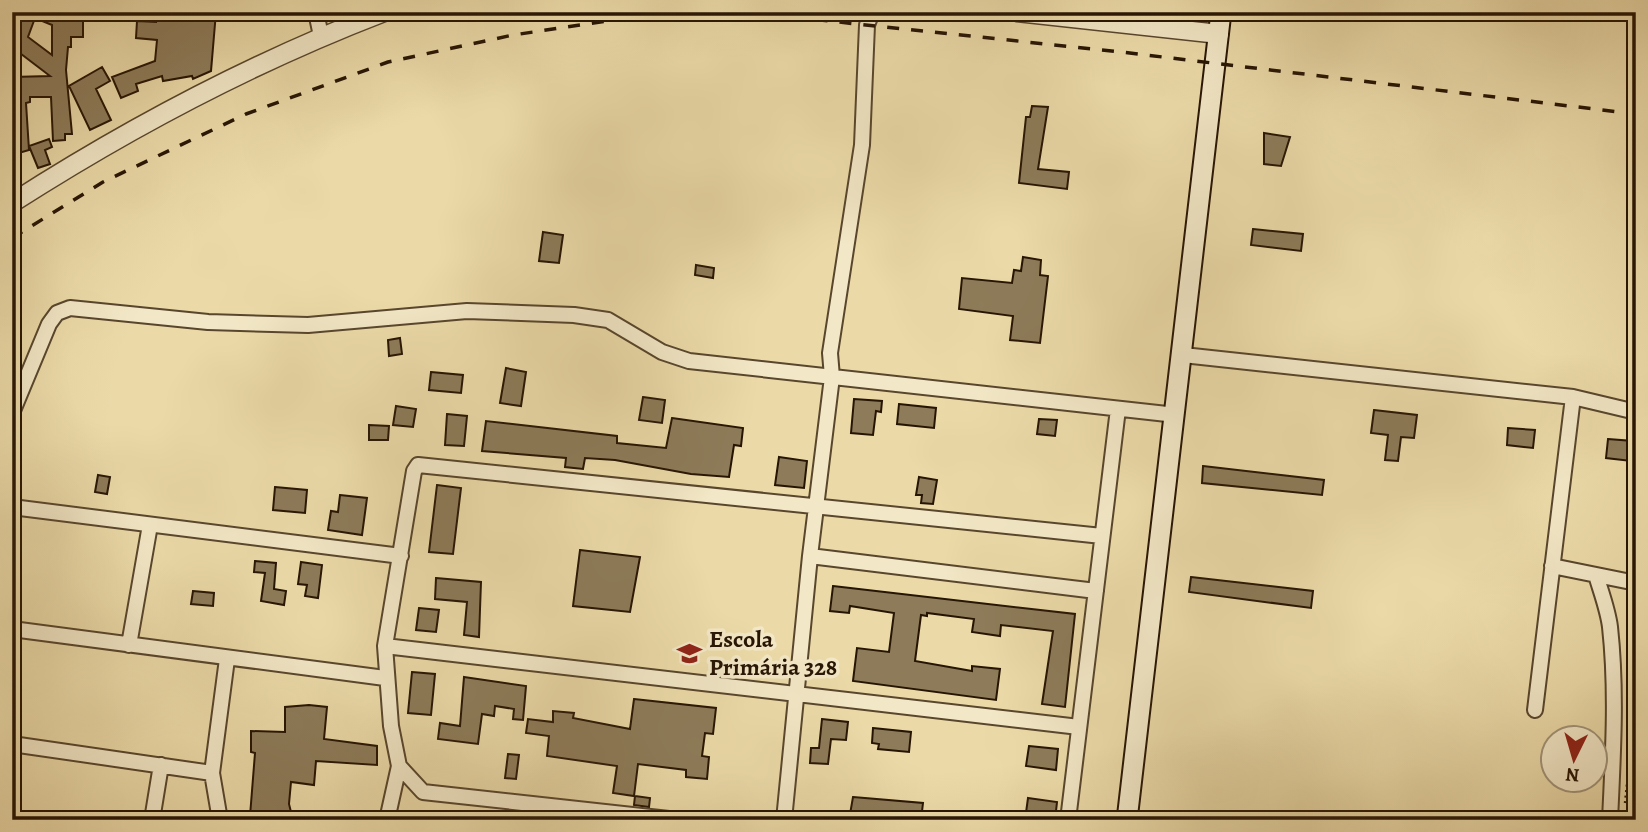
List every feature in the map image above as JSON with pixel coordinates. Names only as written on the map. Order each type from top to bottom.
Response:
[{"type":"main road","points":[[1127,820],[1221,20]]},
{"type":"street","points":[[316,12],[321,36]]},
{"type":"street","points":[[12,203],[160,116],[321,36],[384,12]]},
{"type":"street","points":[[784,820],[810,556],[832,377],[830,353],[862,145],[867,25],[872,12]]},
{"type":"street","points":[[1017,12],[1221,20]]},
{"type":"street","points":[[12,413],[49,324],[57,313],[70,308],[208,322],[308,325],[467,311],[575,315],[608,320],[662,352],[688,361],[1176,415]]},
{"type":"street","points":[[1183,355],[1573,397],[1636,412]]},
{"type":"street","points":[[1535,710],[1573,397]]},
{"type":"street","points":[[1068,820],[1118,409]]},
{"type":"street","points":[[387,820],[399,766],[385,678],[385,646],[414,471],[418,465],[1102,536]]},
{"type":"street","points":[[12,507],[401,556]]},
{"type":"street","points":[[129,645],[150,525]]},
{"type":"street","points":[[810,556],[1096,591]]},
{"type":"street","points":[[1552,566],[1636,583]]},
{"type":"street","points":[[1596,575],[1610,624],[1615,723],[1610,820]]},
{"type":"street","points":[[12,629],[385,678]]},
{"type":"street","points":[[385,646],[1079,727]]},
{"type":"street","points":[[219,820],[212,773],[227,659]]},
{"type":"street","points":[[12,744],[212,773]]},
{"type":"street","points":[[152,820],[160,765]]},
{"type":"street","points":[[399,766],[423,792],[678,820]]},
{"type":"path","points":[[1625,810],[1636,699]]},
{"type":"building","points":[[12,12],[83,12],[83,37],[71,37],[71,47],[68,47],[66,70],[72,134],[65,134],[65,140],[53,141],[51,97],[30,97],[30,102],[26,103],[29,150],[12,155],[12,77],[50,76],[12,47]],"holes":[[[35,18],[52,25],[52,55],[28,37]]]},
{"type":"building","points":[[156,12],[216,12],[211,71],[193,79],[192,76],[163,81],[162,76],[136,84],[138,91],[121,98],[112,77],[155,61],[157,40],[136,38],[137,21],[156,22]]},
{"type":"building","points":[[102,67],[110,81],[96,89],[111,120],[90,130],[69,86]]},
{"type":"building","points":[[1032,106],[1048,107],[1038,169],[1069,172],[1067,189],[1019,183],[1026,117],[1030,117]]},
{"type":"building","points":[[1264,133],[1290,137],[1281,166],[1264,164]]},
{"type":"building","points":[[49,139],[52,147],[45,150],[50,164],[38,168],[29,146]]},
{"type":"building","points":[[1253,229],[1303,234],[1301,251],[1251,245]]},
{"type":"building","points":[[543,232],[563,235],[559,263],[539,261]]},
{"type":"building","points":[[1023,257],[1041,260],[1040,275],[1048,276],[1040,343],[1010,340],[1013,316],[959,309],[962,278],[1012,283],[1014,270],[1021,271]]},
{"type":"building","points":[[696,265],[714,268],[713,278],[695,275]]},
{"type":"building","points":[[400,338],[402,354],[389,356],[388,340]]},
{"type":"building","points":[[506,368],[526,372],[521,406],[500,403]]},
{"type":"building","points":[[431,372],[463,375],[461,393],[429,390]]},
{"type":"building","points":[[643,397],[665,400],[662,423],[639,420]]},
{"type":"building","points":[[854,399],[882,401],[881,412],[876,411],[873,435],[851,433]]},
{"type":"building","points":[[899,404],[936,408],[934,428],[897,424]]},
{"type":"building","points":[[396,406],[416,409],[413,427],[393,425]]},
{"type":"building","points":[[1374,410],[1417,415],[1414,438],[1401,437],[1398,461],[1385,460],[1388,435],[1371,433]]},
{"type":"building","points":[[447,414],[467,416],[464,446],[445,445]]},
{"type":"building","points":[[672,418],[743,428],[741,446],[734,445],[729,477],[585,458],[583,469],[565,467],[566,458],[482,451],[486,421],[617,436],[617,443],[666,448]]},
{"type":"building","points":[[1039,419],[1057,420],[1055,436],[1037,434]]},
{"type":"building","points":[[369,425],[389,426],[388,440],[369,440]]},
{"type":"building","points":[[1508,428],[1535,430],[1533,448],[1507,445]]},
{"type":"building","points":[[1608,439],[1633,441],[1631,461],[1606,458]]},
{"type":"building","points":[[779,457],[807,461],[804,488],[775,485]]},
{"type":"building","points":[[1203,466],[1324,480],[1322,495],[1202,483]]},
{"type":"building","points":[[98,475],[110,477],[107,494],[95,492]]},
{"type":"building","points":[[919,477],[937,480],[933,504],[921,503],[922,495],[916,495]]},
{"type":"building","points":[[437,485],[461,488],[453,554],[429,552]]},
{"type":"building","points":[[275,487],[307,490],[305,513],[273,510]]},
{"type":"building","points":[[340,495],[367,498],[362,535],[328,530],[331,511],[338,512]]},
{"type":"building","points":[[580,550],[640,557],[630,612],[573,606]]},
{"type":"building","points":[[255,561],[276,563],[274,589],[286,591],[284,605],[261,601],[265,573],[254,572]]},
{"type":"building","points":[[301,562],[322,565],[318,598],[305,596],[307,585],[298,584]]},
{"type":"building","points":[[1191,577],[1313,591],[1311,608],[1189,592]]},
{"type":"building","points":[[436,578],[481,582],[479,637],[464,635],[467,602],[435,599]]},
{"type":"building","points":[[833,586],[1075,614],[1065,707],[1042,704],[1053,631],[1001,625],[1000,636],[972,632],[974,619],[927,613],[927,616],[921,615],[915,661],[972,671],[972,666],[1000,669],[996,700],[853,681],[857,648],[889,652],[894,613],[850,606],[849,613],[830,611]]},
{"type":"building","points":[[193,591],[214,593],[213,606],[191,604]]},
{"type":"building","points":[[419,608],[439,610],[436,632],[416,630]]},
{"type":"building","points":[[412,672],[435,674],[431,715],[408,713]]},
{"type":"building","points":[[464,677],[526,686],[523,720],[513,719],[514,709],[495,706],[494,716],[482,714],[478,744],[438,739],[440,723],[460,726]]},
{"type":"building","points":[[634,699],[716,708],[713,734],[705,733],[702,756],[709,757],[707,779],[686,777],[686,770],[638,764],[634,796],[613,793],[617,766],[547,756],[549,736],[526,733],[528,719],[553,722],[553,711],[574,713],[573,718],[630,729]]},
{"type":"building","points":[[285,707],[327,707],[324,739],[377,746],[377,765],[316,761],[314,785],[291,782],[289,804],[293,820],[250,816],[255,753],[251,752],[251,731],[285,732]]},
{"type":"building","points":[[822,719],[848,722],[846,740],[831,739],[828,764],[810,763],[811,748],[819,748]]},
{"type":"building","points":[[873,728],[911,732],[909,752],[878,749],[879,744],[872,743]]},
{"type":"building","points":[[1029,746],[1058,749],[1056,770],[1026,766]]},
{"type":"building","points":[[508,754],[519,755],[516,779],[505,778]]},
{"type":"building","points":[[635,796],[650,798],[649,807],[634,805]]},
{"type":"building","points":[[853,797],[923,803],[921,820],[849,820]]},
{"type":"building","points":[[1028,798],[1057,802],[1055,820],[1025,820]]},
{"type":"railway","points":[[12,238],[103,182],[246,114],[388,62],[513,35],[621,19],[741,12]]},
{"type":"railway","points":[[744,12],[1121,52],[1636,114]]},
{"type":"place","name":"Escola Primária 328","points":[[689,653]]}]
